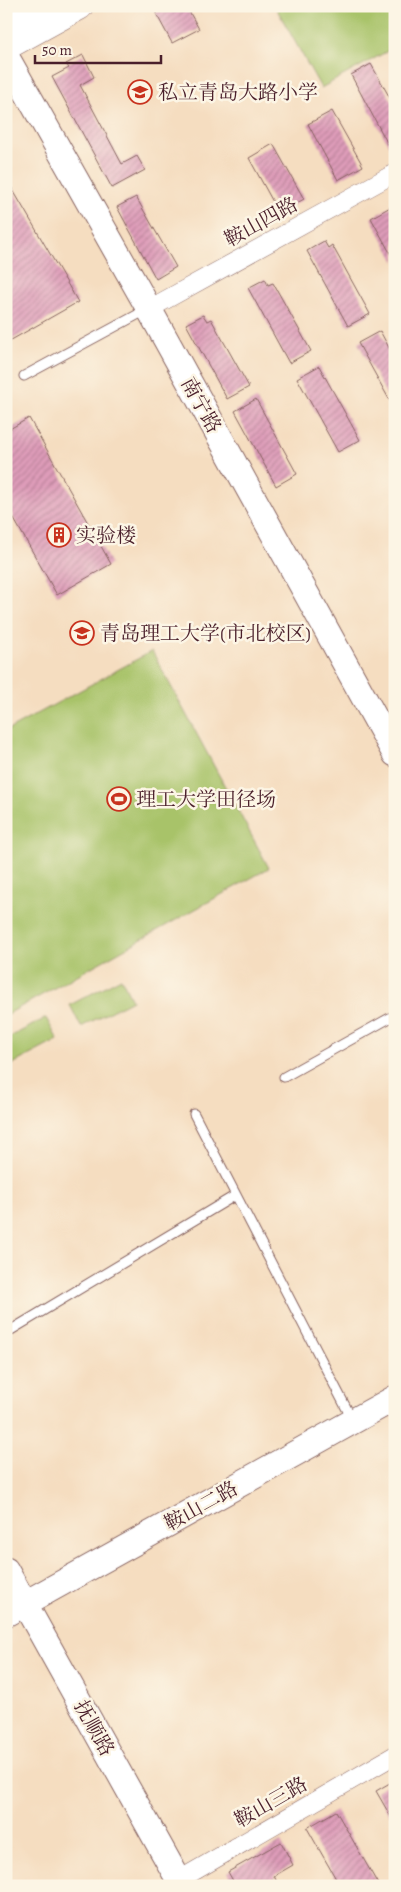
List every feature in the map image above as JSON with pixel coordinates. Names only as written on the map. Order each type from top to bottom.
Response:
[{"type":"main road","points":[[6,23],[37,6]]},
{"type":"main road","points":[[6,46],[79,6]]},
{"type":"street","name":"南宁路","points":[[6,56],[149,309],[395,754]]},
{"type":"street","name":"鞍山四路","points":[[149,309],[395,173]]},
{"type":"street","name":"鞍山二路","points":[[16,1609],[395,1398]]},
{"type":"street","name":"抚顺路","points":[[6,1570],[16,1609],[177,1884]]},
{"type":"street","name":"鞍山三路","points":[[177,1884],[395,1755]]},
{"type":"lane","points":[[24,376],[149,309]]},
{"type":"lane","points":[[284,1077],[395,1015]]},
{"type":"lane","points":[[194,1114],[353,1421]]},
{"type":"lane","points":[[6,1333],[236,1195]]},
{"type":"green space","points":[[275,6],[395,6],[395,47],[321,88]]},
{"type":"green space","name":"理工大学田径场","points":[[152,651],[269,868],[6,1015],[6,731]]},
{"type":"green space","points":[[121,978],[132,1000],[81,1027],[70,1005]]},
{"type":"green space","points":[[46,1018],[58,1040],[7,1067],[6,1039]]},
{"type":"building","points":[[152,6],[186,6],[199,29],[172,43]]},
{"type":"building","points":[[83,55],[94,77],[80,85],[122,164],[137,156],[145,170],[112,188],[52,77],[69,68],[66,64]]},
{"type":"building","points":[[371,64],[395,107],[395,145],[390,148],[351,75]]},
{"type":"building","points":[[332,111],[363,166],[338,180],[308,124]]},
{"type":"building","points":[[273,144],[304,199],[279,213],[249,158]]},
{"type":"building","points":[[6,178],[78,302],[6,343]]},
{"type":"building","points":[[136,197],[176,267],[156,279],[117,207]]},
{"type":"building","points":[[392,206],[395,211],[395,262],[371,218]]},
{"type":"building","points":[[324,241],[328,248],[332,245],[370,314],[348,326],[307,251]]},
{"type":"building","points":[[265,279],[268,285],[273,283],[311,351],[289,363],[248,288]]},
{"type":"building","points":[[203,315],[207,321],[211,319],[249,387],[227,399],[186,324]]},
{"type":"building","points":[[380,331],[395,359],[395,410],[358,343]]},
{"type":"building","points":[[319,366],[360,440],[338,452],[297,378]]},
{"type":"building","points":[[256,399],[297,474],[276,486],[235,411]]},
{"type":"building","name":"实验楼","points":[[29,418],[111,564],[57,595],[6,505],[6,431]]},
{"type":"building","points":[[395,1780],[395,1824],[376,1791]]},
{"type":"building","points":[[336,1811],[379,1886],[340,1886],[307,1828]]},
{"type":"building","points":[[281,1842],[293,1865],[274,1876],[279,1886],[236,1886],[228,1872]]},
{"type":"place","name":"私立青岛大路小学","points":[[140,92]]},
{"type":"place","name":"实验楼","points":[[59,535]]},
{"type":"place","name":"青岛理工大学(市北校区)","points":[[82,633]]},
{"type":"place","name":"理工大学田径场","points":[[119,799]]}]
